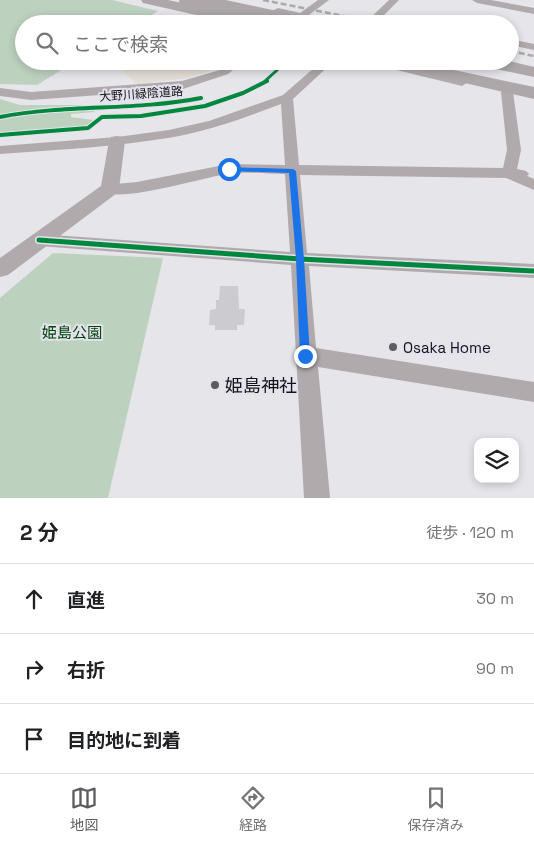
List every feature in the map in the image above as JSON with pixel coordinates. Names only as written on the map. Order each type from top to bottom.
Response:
[{"type":"highway","points":[[148,0],[217,15]]},
{"type":"highway","points":[[187,0],[267,15]]},
{"type":"highway","points":[[519,62],[534,64]]},
{"type":"highway","points":[[519,69],[534,72]]},
{"type":"highway","points":[[438,70],[534,93]]},
{"type":"highway","points":[[474,70],[534,83]]},
{"type":"street","points":[[221,0],[277,15]]},
{"type":"street","points":[[306,15],[324,0]]},
{"type":"street","points":[[378,15],[394,0]]},
{"type":"street","points":[[477,0],[534,11]]},
{"type":"street","points":[[519,44],[534,47]]},
{"type":"street","points":[[0,92],[31,96],[183,85],[227,70]]},
{"type":"street","points":[[0,150],[169,134],[213,124],[287,98],[319,70]]},
{"type":"street","points":[[411,70],[534,98]]},
{"type":"street","points":[[507,92],[514,150],[510,173]]},
{"type":"street","points":[[287,98],[317,498]]},
{"type":"street","points":[[110,190],[117,140]]},
{"type":"street","points":[[0,269],[110,190],[136,187],[229,169],[510,173],[534,175]]},
{"type":"street","points":[[510,173],[534,185]]},
{"type":"street","points":[[39,240],[300,259],[534,271]]},
{"type":"street","points":[[305,356],[534,392]]},
{"type":"shaded area","points":[[121,70],[211,70],[187,78],[137,84]]},
{"type":"green space","points":[[0,0],[112,0],[158,11],[152,15],[15,15],[15,70],[61,70],[37,85],[0,84]]},
{"type":"green space","points":[[0,99],[20,105],[95,105],[40,108],[0,115]]},
{"type":"green space","points":[[95,110],[94,112],[71,114],[71,117],[93,120],[86,126],[0,133],[0,119],[37,112]]},
{"type":"green space","name":"姫島公園","points":[[53,253],[163,258],[108,498],[0,498],[0,298]]},
{"type":"building","points":[[220,286],[238,286],[239,309],[245,309],[244,325],[237,325],[237,330],[215,330],[215,325],[209,325],[210,310],[216,309],[216,300],[219,300]]},
{"type":"railway","points":[[263,0],[339,15]]},
{"type":"railway","points":[[519,53],[534,56]]},
{"type":"cycle path","points":[[0,135],[88,128],[102,117],[141,116],[205,106],[243,93],[268,80],[277,70]]},
{"type":"cycle path","name":"大野川緑陰道路","points":[[0,117],[25,112],[75,108],[151,106],[201,98]]},
{"type":"cycle path","points":[[39,240],[300,259],[534,271]]},
{"type":"place","name":"Osaka Home","points":[[393,347]]},
{"type":"place","name":"姫島神社","points":[[215,385]]},
{"type":"route","points":[[229,169],[293,171],[305,356]]}]
